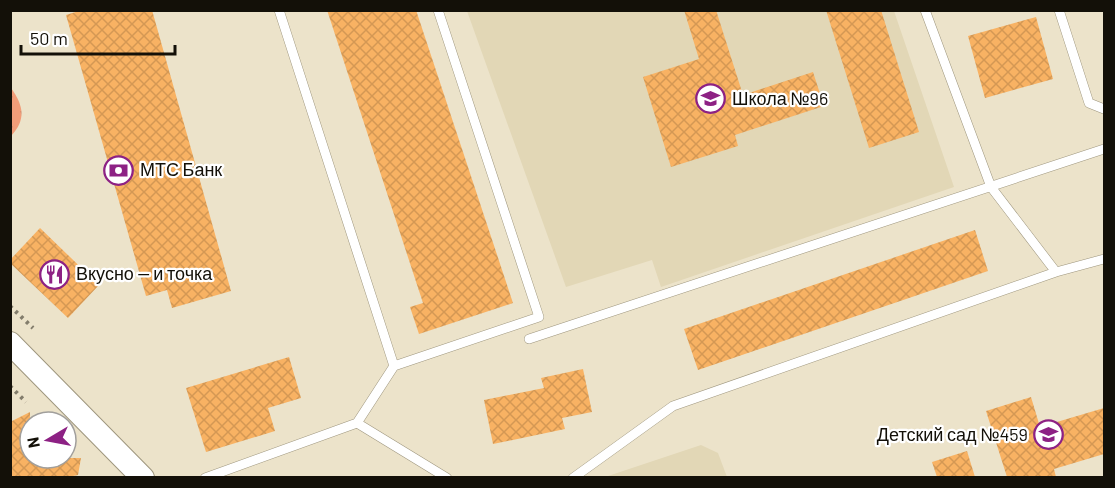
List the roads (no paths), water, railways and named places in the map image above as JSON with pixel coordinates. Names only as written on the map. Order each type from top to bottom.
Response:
[{"type":"street","points":[[10,343],[143,477]]},
{"type":"lane","points":[[279,10],[393,366]]},
{"type":"lane","points":[[205,477],[357,423],[393,366],[539,317],[438,10]]},
{"type":"lane","points":[[925,10],[991,187],[1056,272]]},
{"type":"lane","points":[[1059,10],[1089,103],[1104,109]]},
{"type":"lane","points":[[529,339],[1104,149]]},
{"type":"lane","points":[[573,477],[673,406],[1056,272],[1104,260]]},
{"type":"lane","points":[[357,423],[447,477]]},
{"type":"place","name":"Школа №96","points":[[711,99]]},
{"type":"place","name":"МТС Банк","points":[[119,170]]},
{"type":"place","name":"Вкусно — и точка","points":[[55,274]]},
{"type":"place","name":"Детский сад №459","points":[[1049,435]]}]
